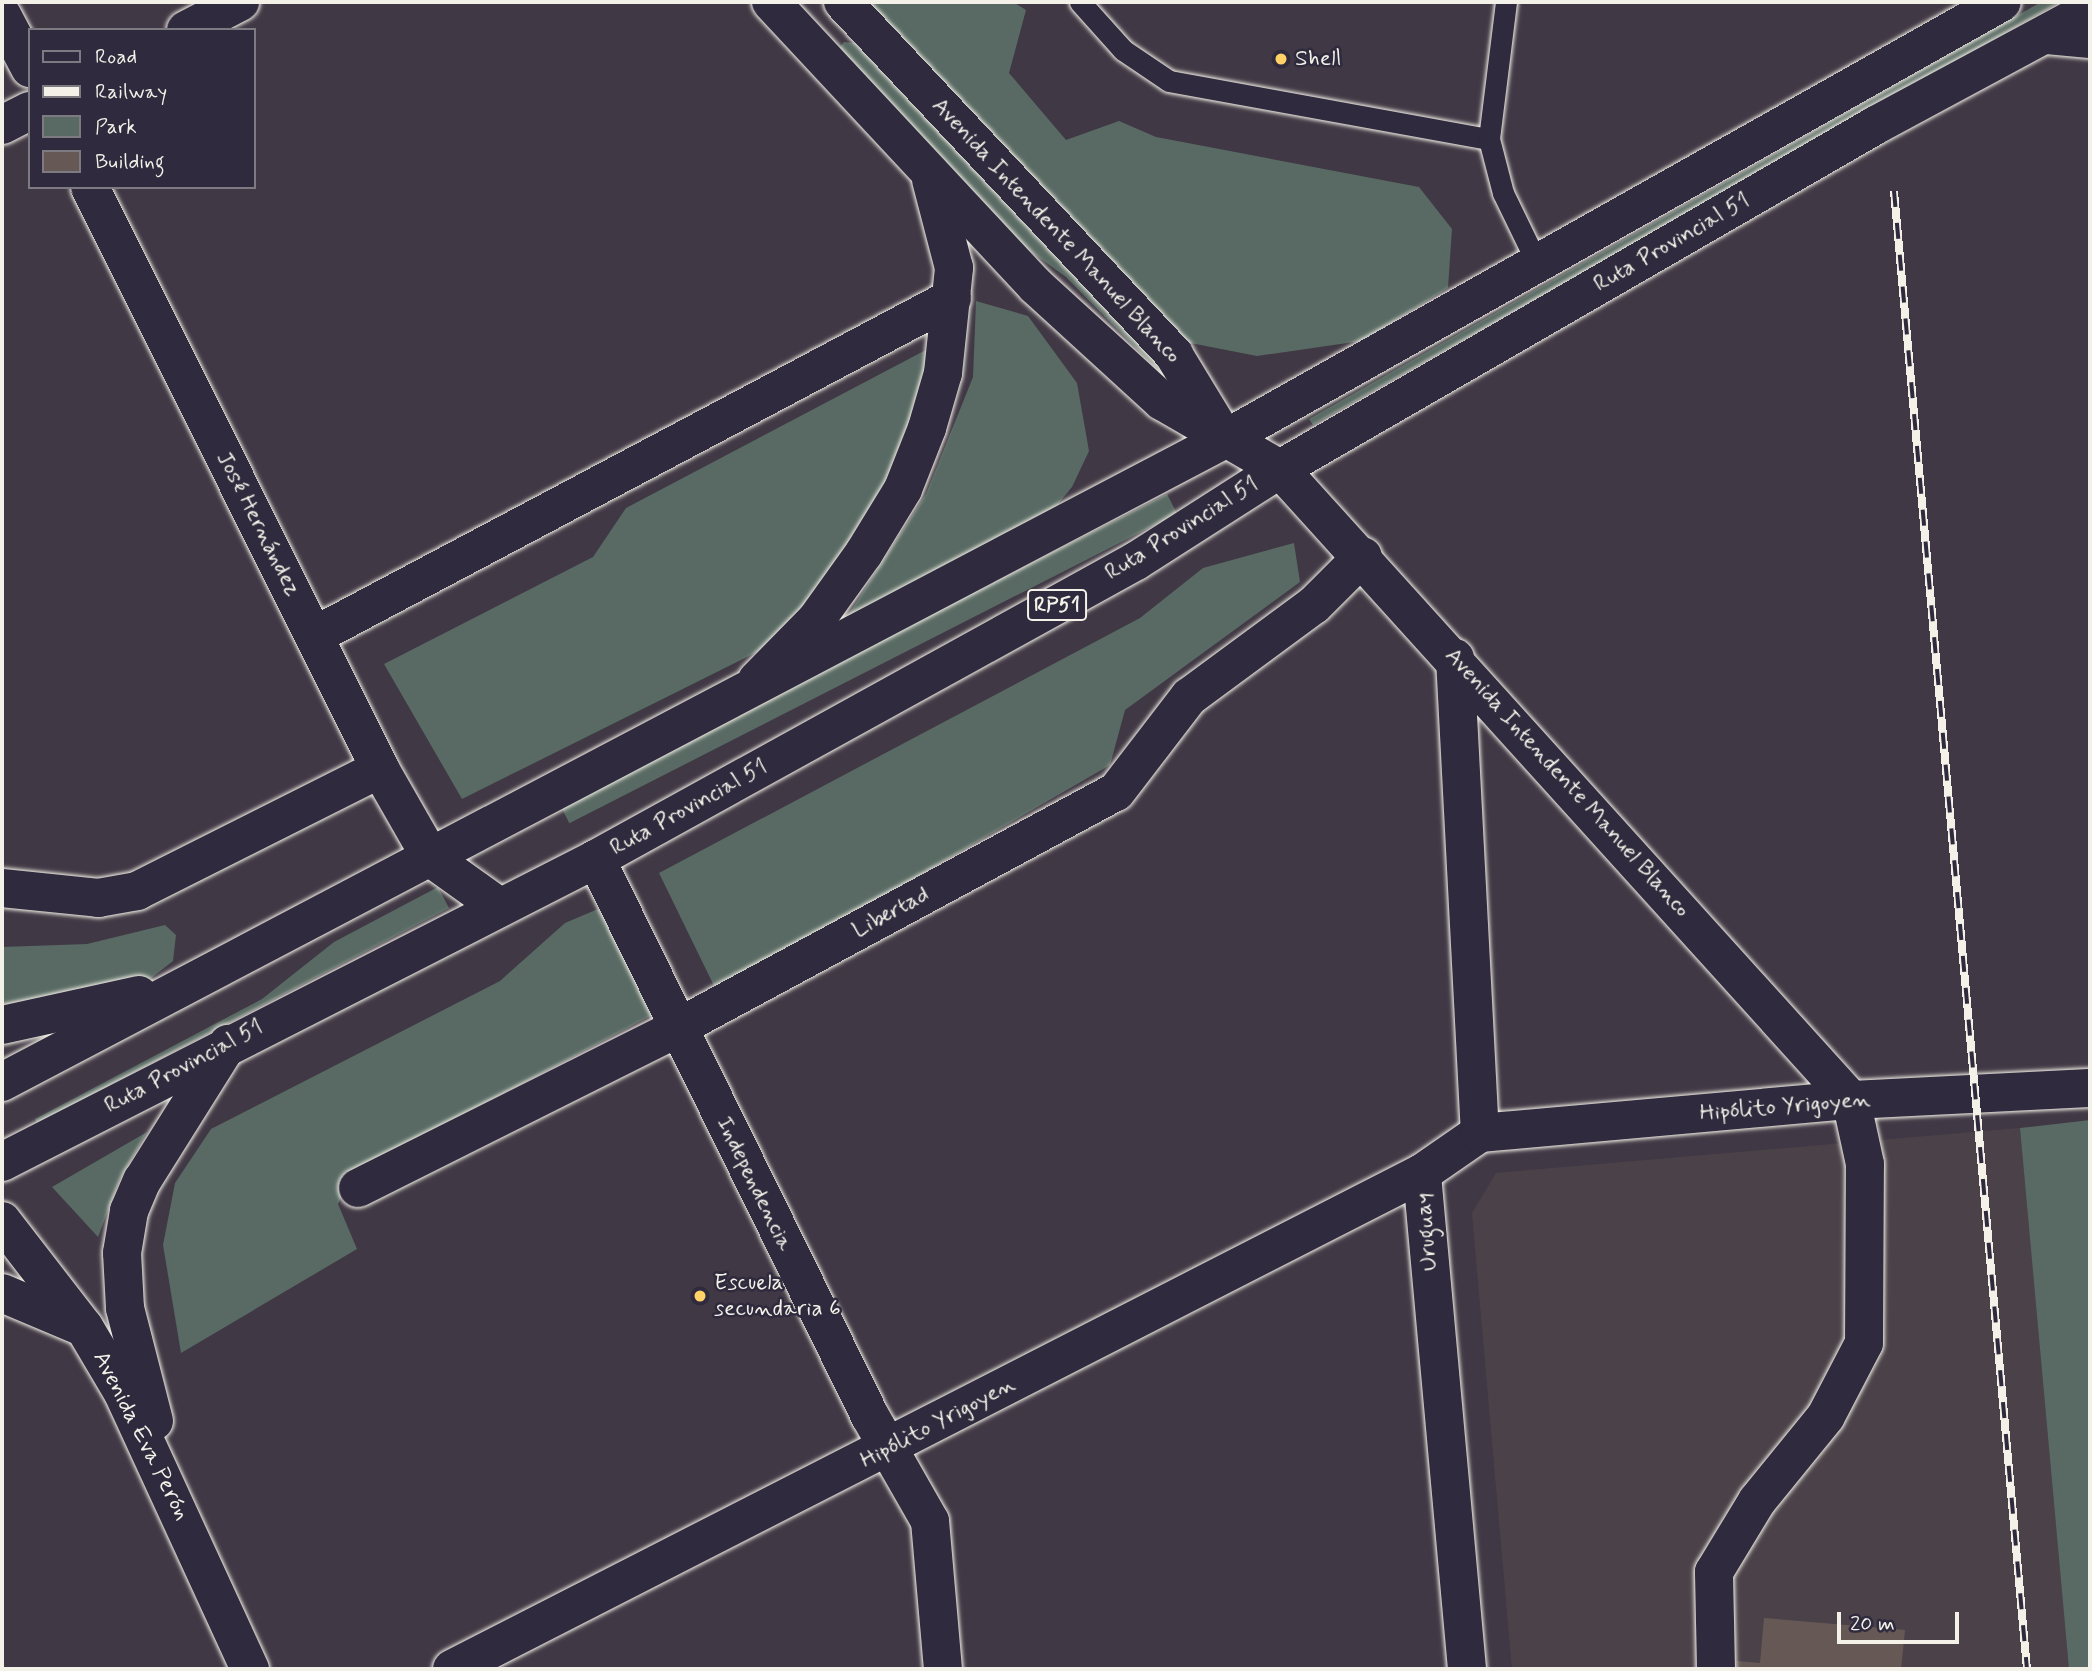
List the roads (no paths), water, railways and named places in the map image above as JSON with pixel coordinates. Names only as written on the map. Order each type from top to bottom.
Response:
[{"type":"street","points":[[190,28],[240,2]]},
{"type":"street","name":"Avenida Intendente Manuel Blanco","points":[[843,2],[1174,355],[1225,439]]},
{"type":"street","name":"Ruta Provincial 51","points":[[2,1082],[1225,439],[2002,2]]},
{"type":"street","name":"Avenida Intendente Manuel Blanco","points":[[774,3],[932,180],[1162,401],[1280,469],[1363,556],[1851,1100]]},
{"type":"street","name":"Ruta Provincial 51","points":[[2,1163],[229,1042],[596,859],[1136,561],[1280,469],[1876,125],[2090,10]]},
{"type":"street","points":[[2,15],[28,64]]},
{"type":"street","points":[[2047,35],[2090,39]]},
{"type":"street","points":[[2,125],[28,112]]},
{"type":"street","points":[[734,698],[816,620],[903,489],[943,373],[952,298],[946,219],[932,180]]},
{"type":"street","name":"José Hernández","points":[[91,189],[380,769],[431,858]]},
{"type":"street","points":[[314,636],[952,298]]},
{"type":"street","name":"Libertad","points":[[358,1188],[677,1028],[1116,792],[1189,697],[1314,605],[1363,556]]},
{"type":"street","points":[[1455,658],[1480,1133]]},
{"type":"street","points":[[2,888],[98,898],[137,891],[380,769]]},
{"type":"street","points":[[431,858],[498,906]]},
{"type":"street","name":"Independencia","points":[[596,859],[870,1416],[892,1448],[930,1521],[943,1669]]},
{"type":"street","points":[[2,1025],[189,984]]},
{"type":"street","points":[[172,1494],[125,1308],[122,1253],[142,1181],[229,1042]]},
{"type":"street","name":"Hipólito Yrigoyen","points":[[1480,1133],[1851,1100],[2090,1088]]},
{"type":"street","points":[[1716,1669],[1714,1572],[1758,1500],[1826,1416],[1864,1343],[1865,1164],[1851,1100]]},
{"type":"street","name":"Uruguay","points":[[1466,1669],[1422,1173],[1480,1133]]},
{"type":"street","name":"Hipólito Yrigoyen","points":[[452,1669],[892,1448],[1422,1173]]},
{"type":"street","name":"Avenida Eva Perón","points":[[2,1221],[83,1327],[172,1494],[250,1669]]},
{"type":"street","points":[[2,1293],[83,1327]]},
{"type":"lane","points":[[1080,2],[1123,50],[1168,81],[1489,139]]},
{"type":"lane","points":[[1506,2],[1489,139],[1503,193],[1538,265]]},
{"type":"railway","points":[[1894,191],[2027,1669]]},
{"type":"place","name":"Shell","points":[[1281,59]]},
{"type":"place","name":"Escuela secundaria 6","points":[[700,1296]]}]
